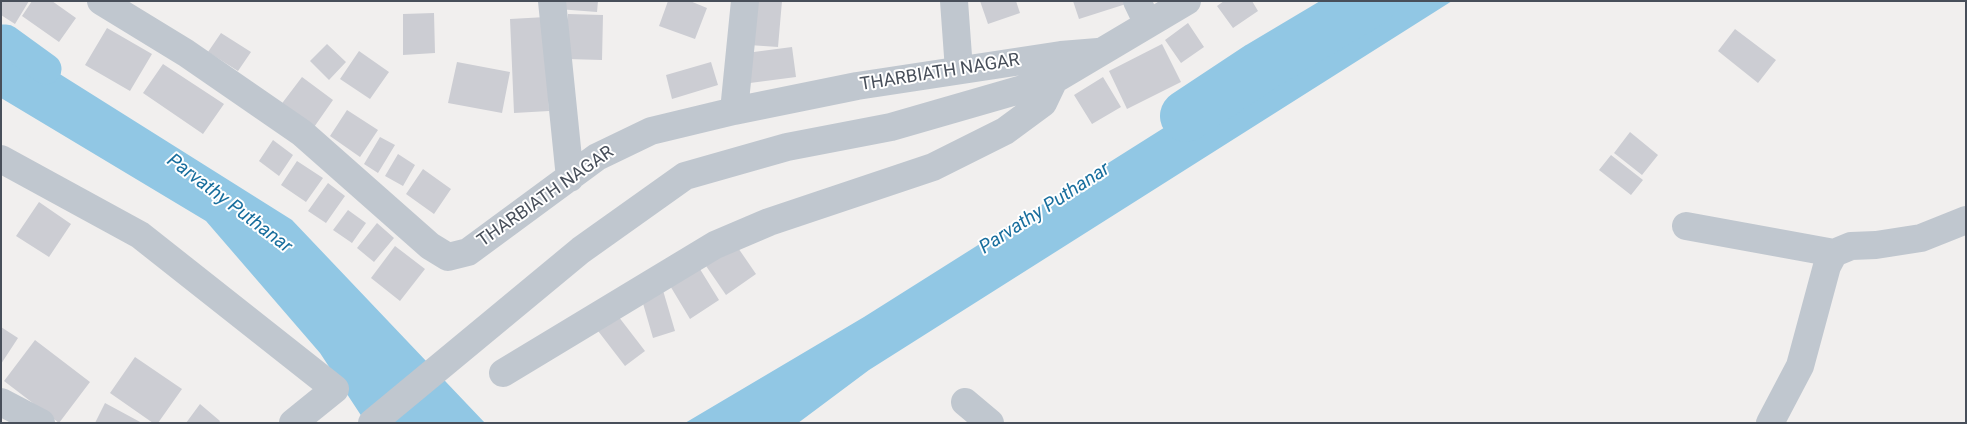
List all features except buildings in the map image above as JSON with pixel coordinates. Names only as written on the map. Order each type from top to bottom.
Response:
[{"type":"street","points":[[552,1],[570,178]]},
{"type":"street","points":[[734,111],[744,1]]},
{"type":"street","points":[[954,1],[959,70]]},
{"type":"street","points":[[372,423],[581,250],[685,176],[787,147],[891,127],[1054,80],[1098,52],[1142,12],[1187,1]]},
{"type":"street","name":"THARBIATH NAGAR","points":[[108,3],[186,53],[302,133],[430,246],[448,257],[468,252],[597,157],[651,131],[734,111],[857,86],[1061,55],[1098,52]]},
{"type":"street","points":[[503,373],[715,245],[769,222],[933,167],[1005,131],[1042,103],[1054,80]]},
{"type":"street","points":[[1,158],[140,235],[335,389],[294,423]]},
{"type":"street","points":[[1686,226],[1834,253],[1851,246],[1921,238],[1966,220]]},
{"type":"street","points":[[1770,423],[1800,366],[1827,266],[1834,253]]},
{"type":"street","points":[[1,402],[40,423]]},
{"type":"street","points":[[965,402],[990,423]]},
{"type":"water","points":[[1365,1],[1452,1],[869,370],[798,423],[685,423],[864,317]]},
{"type":"water","points":[[1,41],[12,44],[292,220],[485,423],[366,423],[320,353],[206,221],[1,98]]},
{"type":"waterway","name":"Parvathy Puthanar","points":[[1186,116],[1260,67],[1371,1]]},
{"type":"waterway","name":"Parvathy Puthanar","points":[[1,40],[6,40],[46,69]]}]
